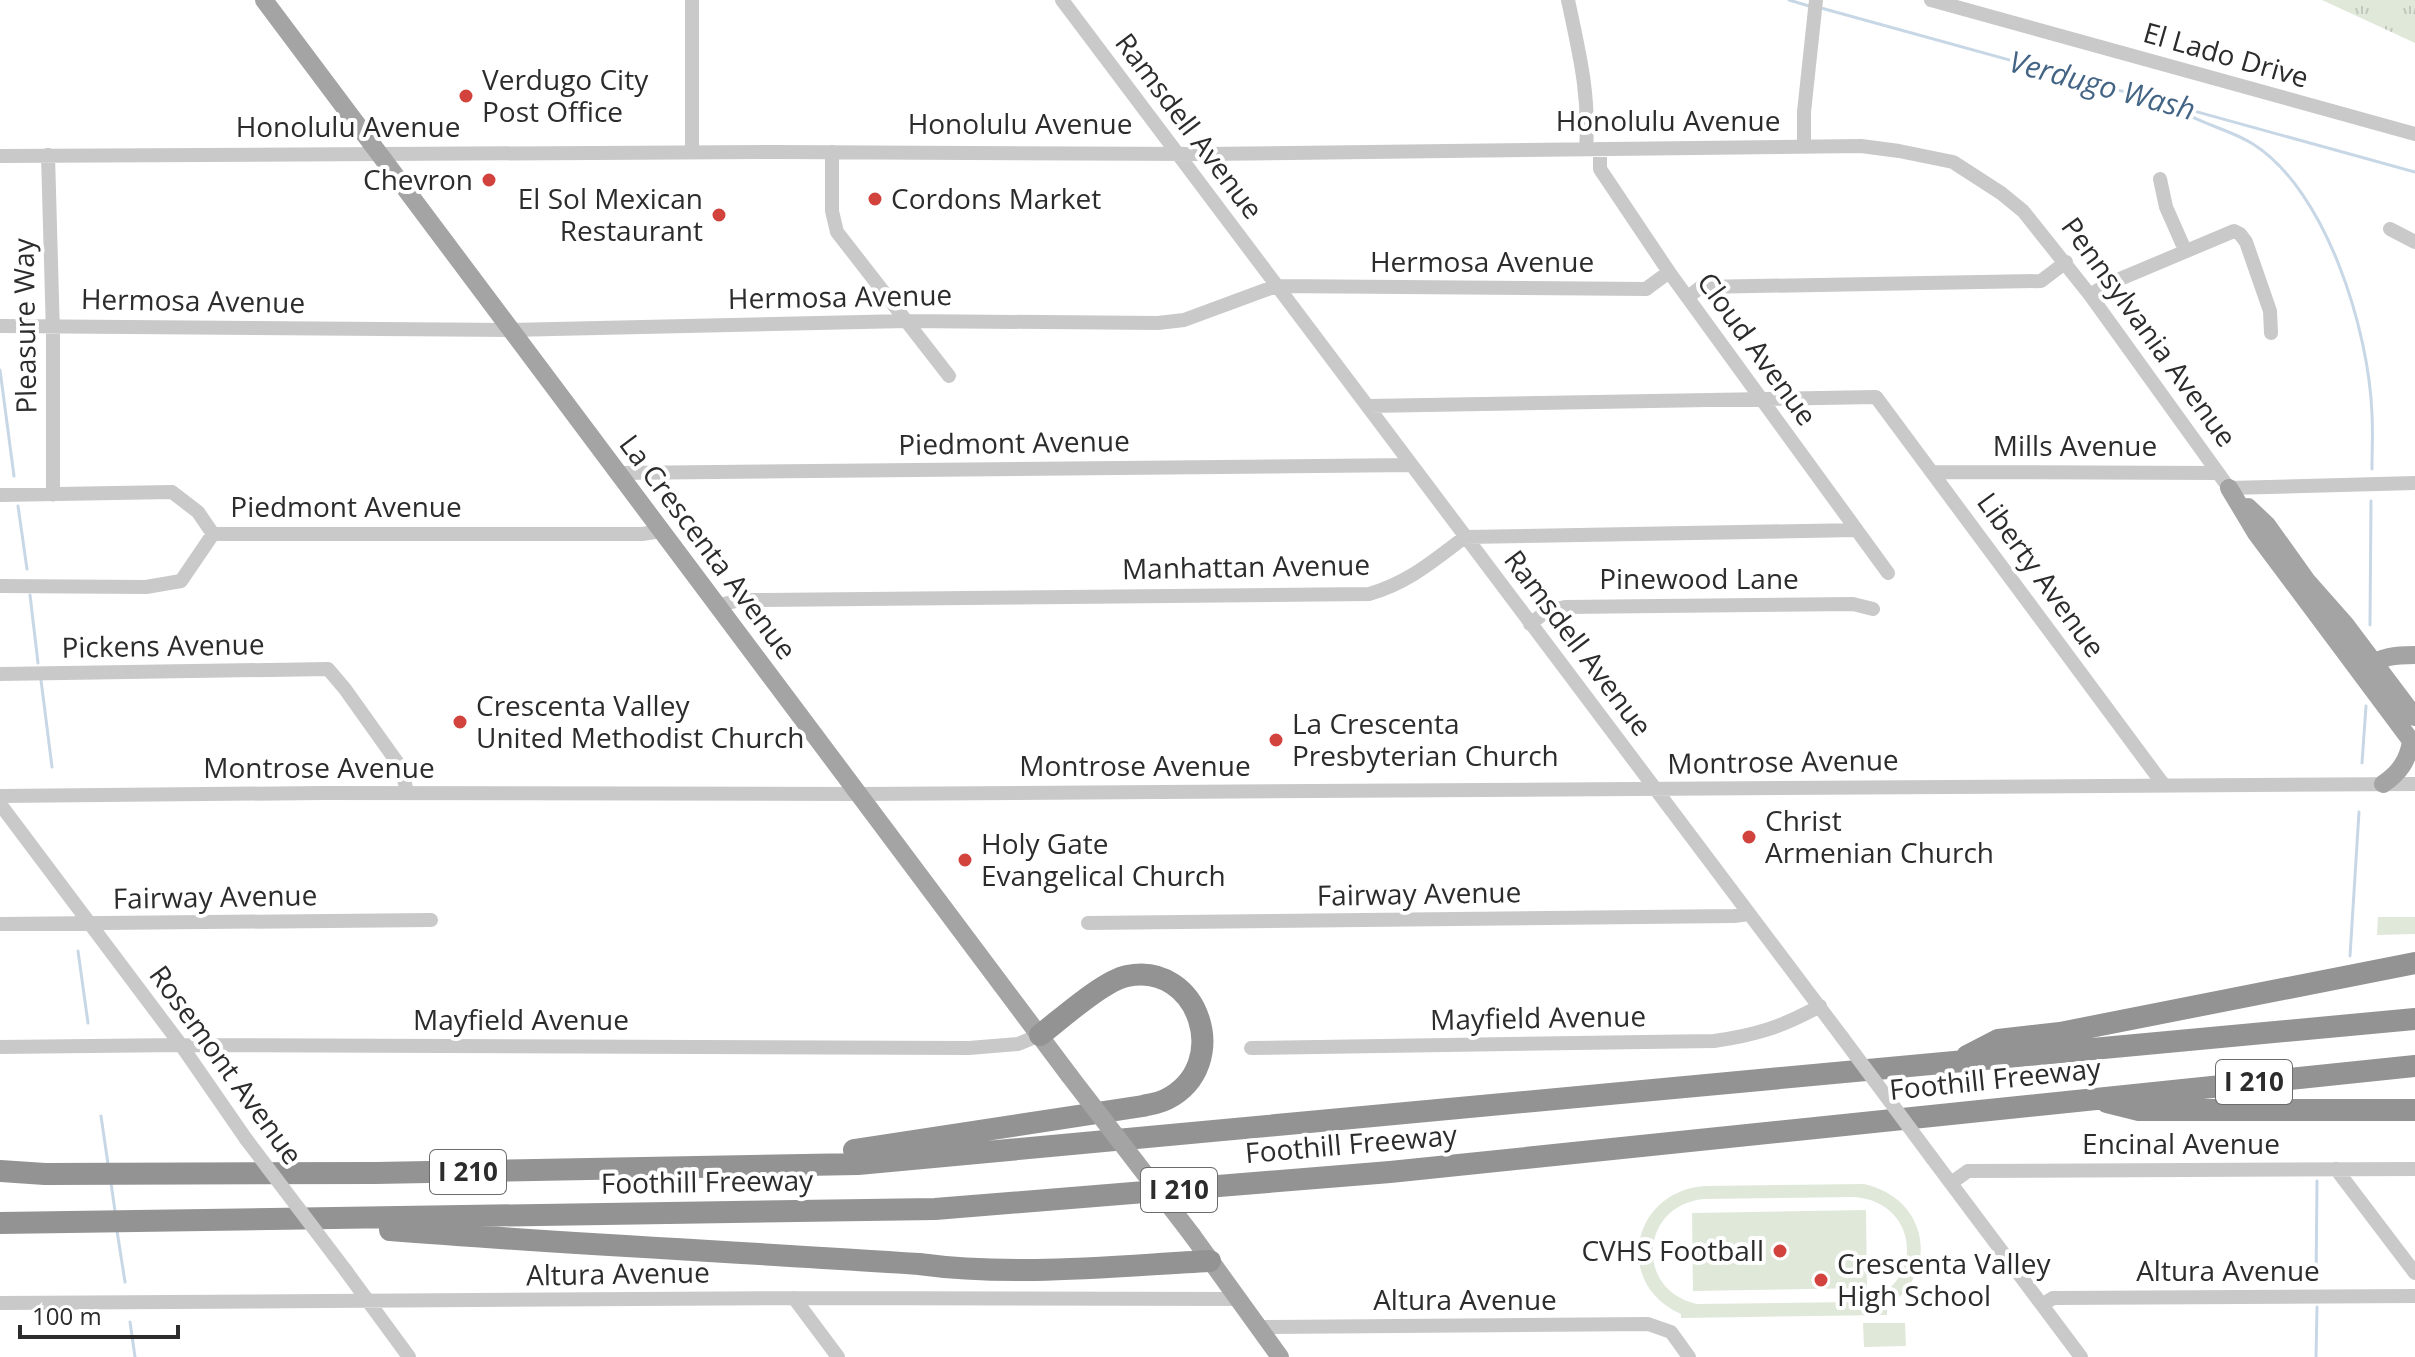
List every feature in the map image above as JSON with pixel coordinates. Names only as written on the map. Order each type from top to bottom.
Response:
[{"type":"highway","points":[[1953,1062],[1998,1040],[2060,1033],[2415,963]]},
{"type":"highway","points":[[746,1167],[1143,1106],[1180,1091],[1192,1078],[1204,1046],[1198,1014],[1190,1000],[1178,988],[1147,976],[1127,976],[1109,984],[1040,1035]]},
{"type":"highway","name":"Foothill Freeway","points":[[0,1171],[45,1174],[375,1173],[858,1164],[2415,1019]]},
{"type":"highway","name":"Foothill Freeway","points":[[0,1223],[935,1209],[1390,1172],[2415,1066]]},
{"type":"highway","points":[[2094,1099],[2139,1110],[2415,1110]]},
{"type":"highway","points":[[261,1219],[542,1242],[948,1268],[1041,1269],[1210,1261]]},
{"type":"main road","name":"La Crescenta Avenue","points":[[264,0],[932,893],[1192,1235],[1280,1357]]},
{"type":"main road","name":"Pennsylvania Avenue","points":[[2224,480],[2267,525],[2307,581],[2345,624],[2366,666],[2413,744]]},
{"type":"main road","points":[[2366,666],[2392,655],[2415,655]]},
{"type":"main road","name":"Pennsylvania Avenue","points":[[2366,666],[2415,717]]},
{"type":"main road","points":[[2383,784],[2400,770],[2413,744]]},
{"type":"street","points":[[692,0],[692,152]]},
{"type":"street","name":"Ramsdell Avenue","points":[[1062,0],[2081,1357]]},
{"type":"street","name":"Cloud Avenue","points":[[1568,0],[1583,73],[1593,149],[1600,169],[1669,272],[1888,573]]},
{"type":"street","points":[[1804,147],[1804,112],[1816,0]]},
{"type":"street","name":"El Lado Drive","points":[[1931,0],[2415,134]]},
{"type":"street","name":"Honolulu Avenue","points":[[0,156],[1178,153],[1861,146],[1953,162],[2023,211]]},
{"type":"street","points":[[832,152],[832,211],[837,232],[949,376]]},
{"type":"street","name":"Pleasure Way","points":[[48,155],[53,495]]},
{"type":"street","points":[[2160,179],[2166,207],[2185,250]]},
{"type":"street","name":"Pennsylvania Avenue","points":[[2023,211],[2066,262],[2224,480]]},
{"type":"street","points":[[2390,229],[2415,242]]},
{"type":"street","points":[[2090,295],[2108,284],[2229,231],[2240,234],[2246,242],[2270,311],[2271,333]]},
{"type":"street","points":[[1688,297],[1701,287],[2041,281],[2066,262]]},
{"type":"street","name":"Hermosa Avenue","points":[[0,326],[510,330],[906,321],[1176,322],[1276,286],[1646,289],[1669,272]]},
{"type":"street","name":"Liberty Avenue","points":[[1763,399],[1876,397],[2163,784]]},
{"type":"street","points":[[1368,406],[1763,399]]},
{"type":"street","name":"Piedmont Avenue","points":[[617,473],[1411,465]]},
{"type":"street","name":"Mills Avenue","points":[[1932,472],[2415,483]]},
{"type":"street","name":"Piedmont Avenue","points":[[0,495],[172,492],[198,512],[213,534],[642,534],[662,531]]},
{"type":"street","points":[[1465,537],[1857,530]]},
{"type":"street","points":[[0,586],[146,587],[181,581],[213,534]]},
{"type":"street","name":"Manhattan Avenue","points":[[717,606],[739,600],[1369,594],[1415,575],[1465,537]]},
{"type":"street","name":"Pinewood Lane","points":[[1530,624],[1547,611],[1565,607],[1853,604],[1873,609]]},
{"type":"street","name":"Pickens Avenue","points":[[0,674],[328,669],[402,769],[407,793]]},
{"type":"street","name":"Montrose Avenue","points":[[0,796],[2415,784]]},
{"type":"street","name":"Rosemont Avenue","points":[[0,804],[409,1357]]},
{"type":"street","name":"Fairway Avenue","points":[[1088,923],[1749,914]]},
{"type":"street","name":"Fairway Avenue","points":[[0,924],[431,920]]},
{"type":"street","name":"Mayfield Avenue","points":[[1251,1048],[1714,1041],[1751,1036],[1776,1028],[1820,1006]]},
{"type":"street","name":"Mayfield Avenue","points":[[0,1047],[969,1048],[1018,1044],[1040,1035]]},
{"type":"street","points":[[2336,1169],[2415,1273]]},
{"type":"street","name":"Encinal Avenue","points":[[1951,1183],[1968,1171],[2415,1169]]},
{"type":"street","name":"Altura Avenue","points":[[2042,1305],[2053,1298],[2415,1296]]},
{"type":"street","points":[[794,1298],[838,1357]]},
{"type":"street","name":"Altura Avenue","points":[[0,1303],[794,1298],[1237,1299]]},
{"type":"street","name":"Altura Avenue","points":[[1258,1327],[1648,1324],[1671,1332],[1689,1357]]},
{"type":"green space","points":[[2322,0],[2415,0],[2415,43]]},
{"type":"green space","points":[[2378,917],[2415,917],[2415,934],[2377,935]]},
{"type":"green space","points":[[1864,1184],[1886,1192],[1902,1204],[1914,1220],[1920,1237],[1920,1256],[1915,1275],[1904,1292],[1887,1307],[1887,1315],[1681,1318],[1681,1314],[1659,1300],[1646,1282],[1639,1262],[1640,1241],[1647,1221],[1660,1204],[1679,1192],[1704,1186]],"holes":[[[1854,1197],[1877,1203],[1894,1215],[1904,1231],[1907,1249],[1904,1267],[1894,1283],[1878,1296],[1855,1302],[1697,1304],[1677,1296],[1663,1283],[1655,1266],[1653,1248],[1657,1231],[1667,1216],[1683,1205],[1704,1199]]]},
{"type":"green space","name":"CVHS Football","points":[[1866,1210],[1867,1288],[1693,1291],[1692,1213]]},
{"type":"green space","points":[[1863,1323],[1905,1323],[1906,1346],[1864,1347]]},
{"type":"waterway","name":"Verdugo Wash","points":[[1789,0],[1809,6]]},
{"type":"waterway","name":"Verdugo Wash","points":[[1821,8],[2415,172]]},
{"type":"waterway","points":[[2176,108],[2253,144],[2279,166],[2302,194],[2322,228],[2353,304],[2363,343],[2372,414],[2372,469]]},
{"type":"waterway","points":[[0,370],[14,476]]},
{"type":"waterway","points":[[2370,625],[2371,501]]},
{"type":"waterway","points":[[18,506],[27,569]]},
{"type":"waterway","points":[[30,595],[38,663]]},
{"type":"waterway","points":[[41,680],[52,767]]},
{"type":"waterway","points":[[2362,763],[2366,706]]},
{"type":"waterway","points":[[2350,956],[2359,812]]},
{"type":"waterway","points":[[78,951],[88,1023]]},
{"type":"waterway","points":[[101,1116],[108,1164]]},
{"type":"waterway","points":[[2316,1282],[2317,1181]]},
{"type":"waterway","points":[[111,1183],[115,1211]]},
{"type":"waterway","points":[[117,1231],[125,1282]]},
{"type":"waterway","points":[[2316,1357],[2317,1307]]},
{"type":"waterway","points":[[130,1322],[135,1357]]},
{"type":"place","name":"Verdugo City Post Office","points":[[466,96]]},
{"type":"place","name":"Chevron","points":[[489,180]]},
{"type":"place","name":"Cordons Market","points":[[875,199]]},
{"type":"place","name":"El Sol Mexican Restaurant","points":[[719,215]]},
{"type":"place","name":"Crescenta Valley United Methodist Church","points":[[460,722]]},
{"type":"place","name":"La Crescenta Presbyterian Church","points":[[1276,740]]},
{"type":"place","name":"Christ Armenian Church","points":[[1749,837]]},
{"type":"place","name":"Holy Gate Evangelical Church","points":[[965,860]]},
{"type":"place","name":"CVHS Football","points":[[1780,1251]]},
{"type":"place","name":"Crescenta Valley High School","points":[[1821,1280]]}]
